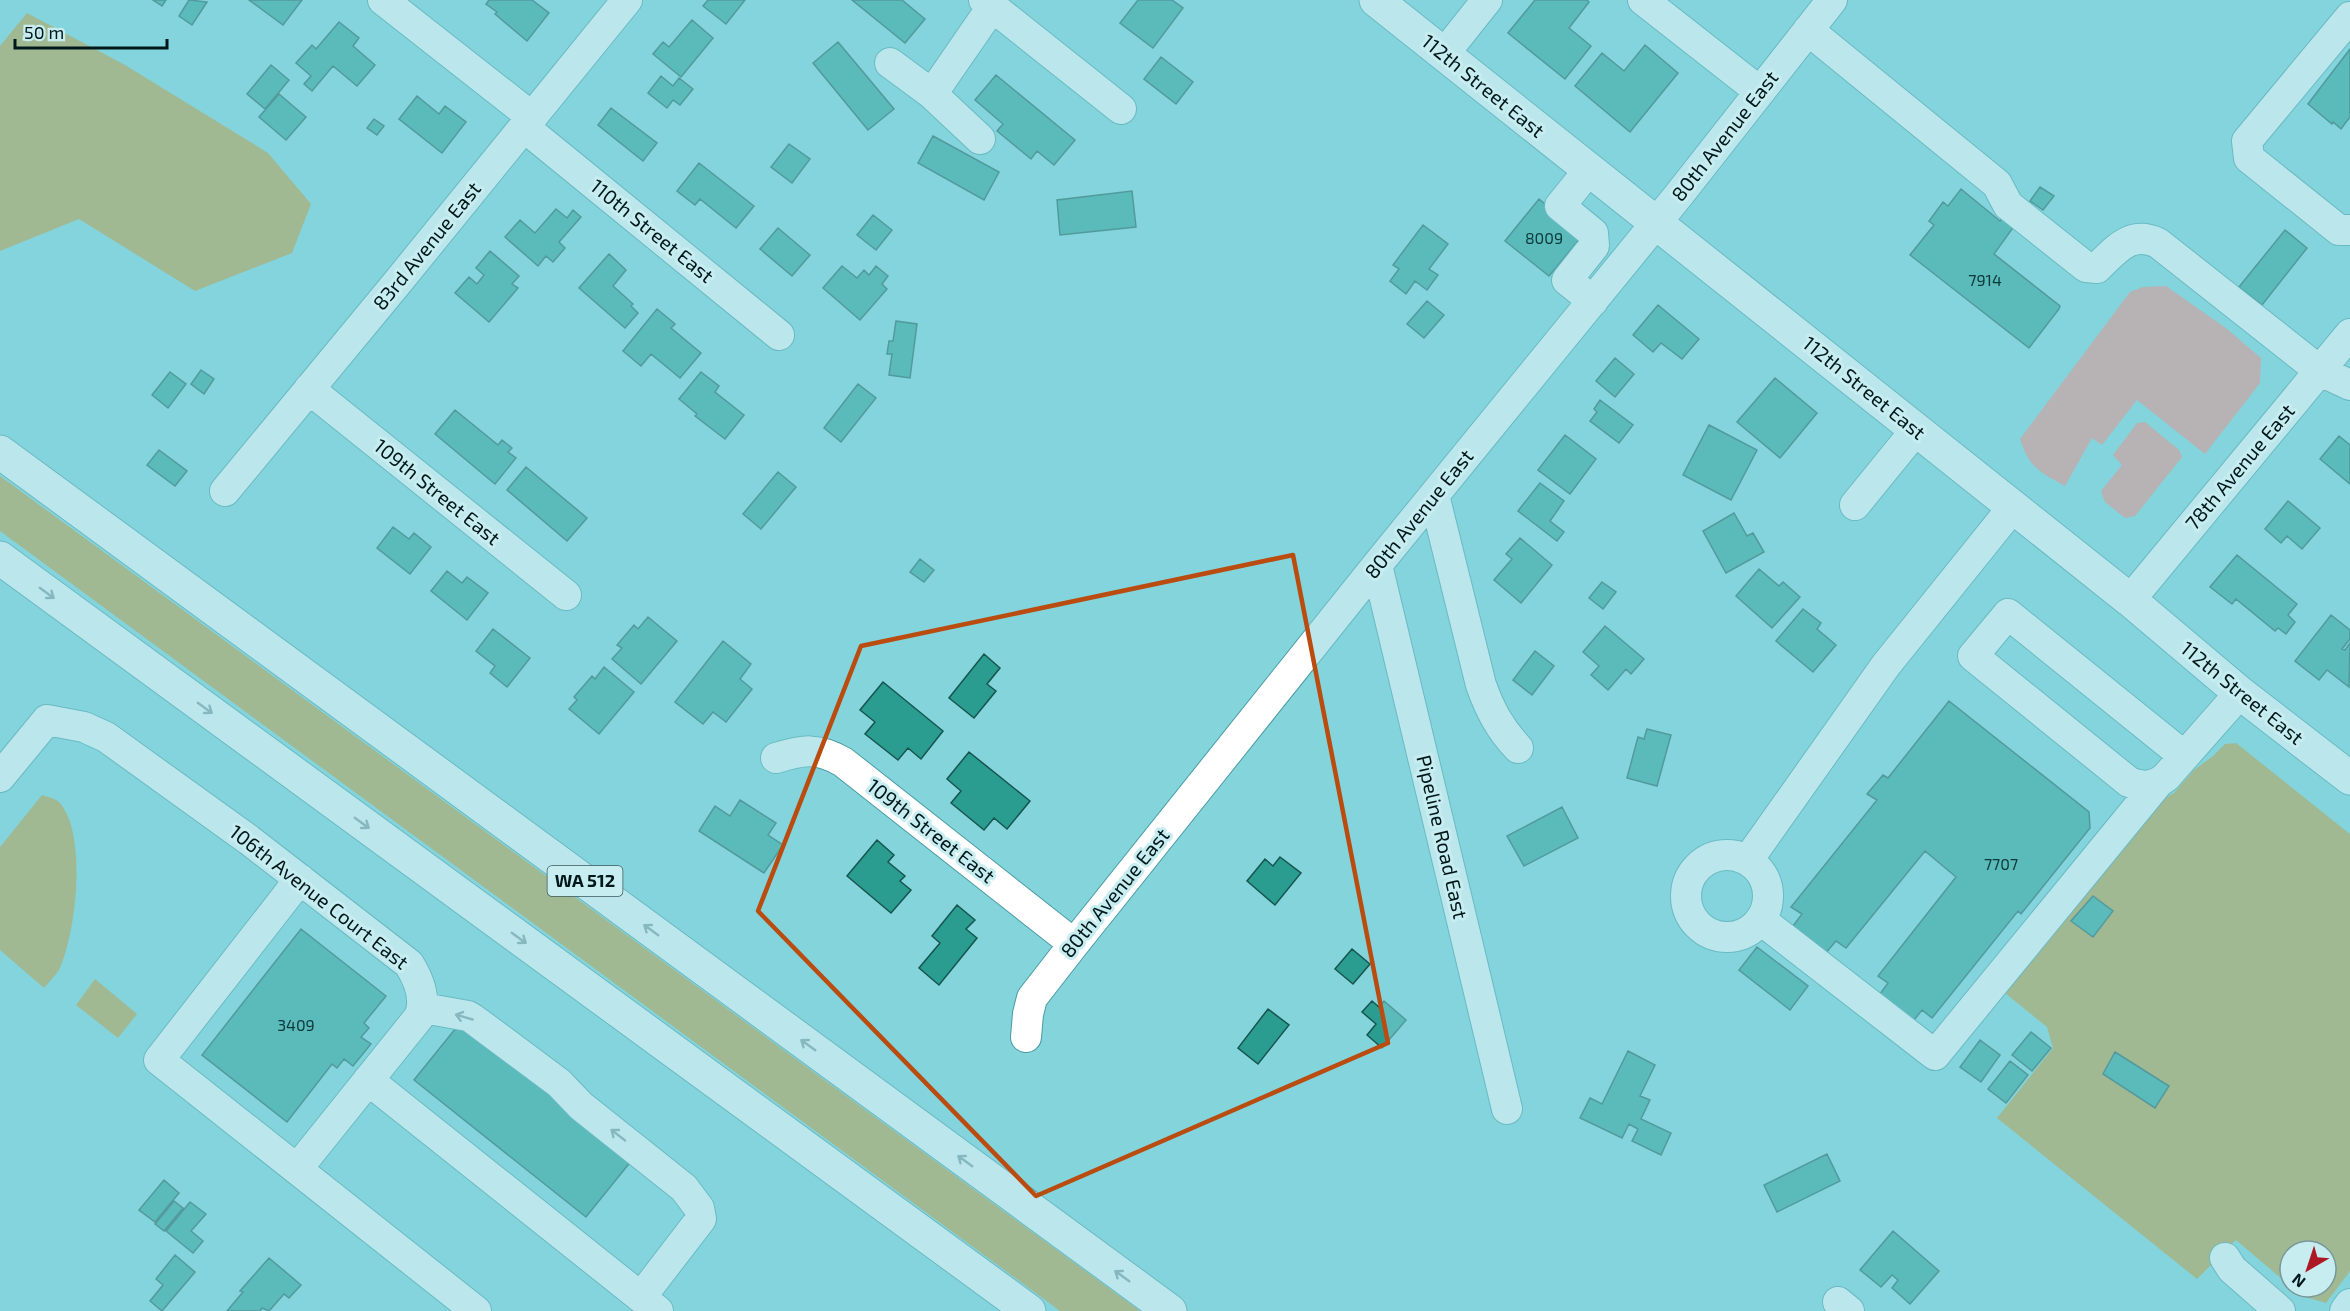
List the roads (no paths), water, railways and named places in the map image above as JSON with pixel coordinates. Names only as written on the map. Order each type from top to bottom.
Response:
[{"type":"main road","name":"112th Street East","points":[[1376,0],[2130,600],[2240,693],[2350,778]]},
{"type":"main road","name":"WA 512","points":[[0,452],[1170,1311]]},
{"type":"main road","points":[[0,558],[1029,1311]]},
{"type":"street","name":"110th Street East","points":[[383,0],[780,335]]},
{"type":"street","name":"83rd Avenue East","points":[[225,490],[627,0]]},
{"type":"street","points":[[1444,54],[1487,0]]},
{"type":"street","points":[[1643,0],[1759,91]]},
{"type":"street","name":"80th Avenue East","points":[[1026,1037],[1032,998],[1377,565],[1593,302],[1832,0]]},
{"type":"street","points":[[932,94],[988,3],[1121,109]]},
{"type":"street","points":[[2350,17],[2247,141],[2248,158],[2339,230],[2350,230]]},
{"type":"street","points":[[1808,30],[1997,184],[2008,205],[2086,267],[2097,268],[2123,244],[2134,238],[2146,237],[2158,243],[2320,371],[2350,385]]},
{"type":"street","points":[[890,63],[932,94],[980,139]]},
{"type":"street","points":[[1589,170],[1560,206],[1593,233],[1594,246],[1568,280],[1593,302]]},
{"type":"street","name":"78th Avenue East","points":[[2130,600],[2350,334]]},
{"type":"street","name":"109th Street East","points":[[309,388],[566,595]]},
{"type":"street","points":[[1855,505],[1916,430]]},
{"type":"street","points":[[1434,495],[1481,685],[1490,711],[1504,734],[1518,748]]},
{"type":"street","points":[[1748,860],[1886,665],[2013,507]]},
{"type":"street","name":"Pipeline Road East","points":[[1377,565],[1507,1109]]},
{"type":"street","points":[[2143,783],[1973,656],[2008,614],[2184,756]]},
{"type":"street","points":[[1761,920],[1935,1055],[2143,783],[2184,756],[2240,693]]},
{"type":"street","name":"106th Avenue Court East","points":[[0,777],[47,720],[84,727],[106,737],[300,879],[409,964],[422,993],[423,1008]]},
{"type":"street","name":"109th Street East","points":[[776,758],[810,750],[826,752],[843,762],[1074,944]]},
{"type":"street","points":[[1736,855],[1748,860],[1759,869],[1766,881],[1769,894],[1767,908],[1761,920],[1751,930],[1739,936],[1725,937],[1712,934],[1700,927],[1692,917],[1687,904],[1686,890],[1690,877],[1698,866],[1709,858],[1736,855]]},
{"type":"street","points":[[300,879],[159,1060],[476,1311]]},
{"type":"street","points":[[297,1169],[368,1080],[419,1017],[423,1008],[468,1016],[560,1083],[581,1106],[684,1188],[699,1208],[702,1219],[650,1304],[368,1080]]},
{"type":"street","points":[[2225,1258],[2232,1269],[2280,1311]]},
{"type":"street","points":[[2345,1311],[2350,1304]]}]
